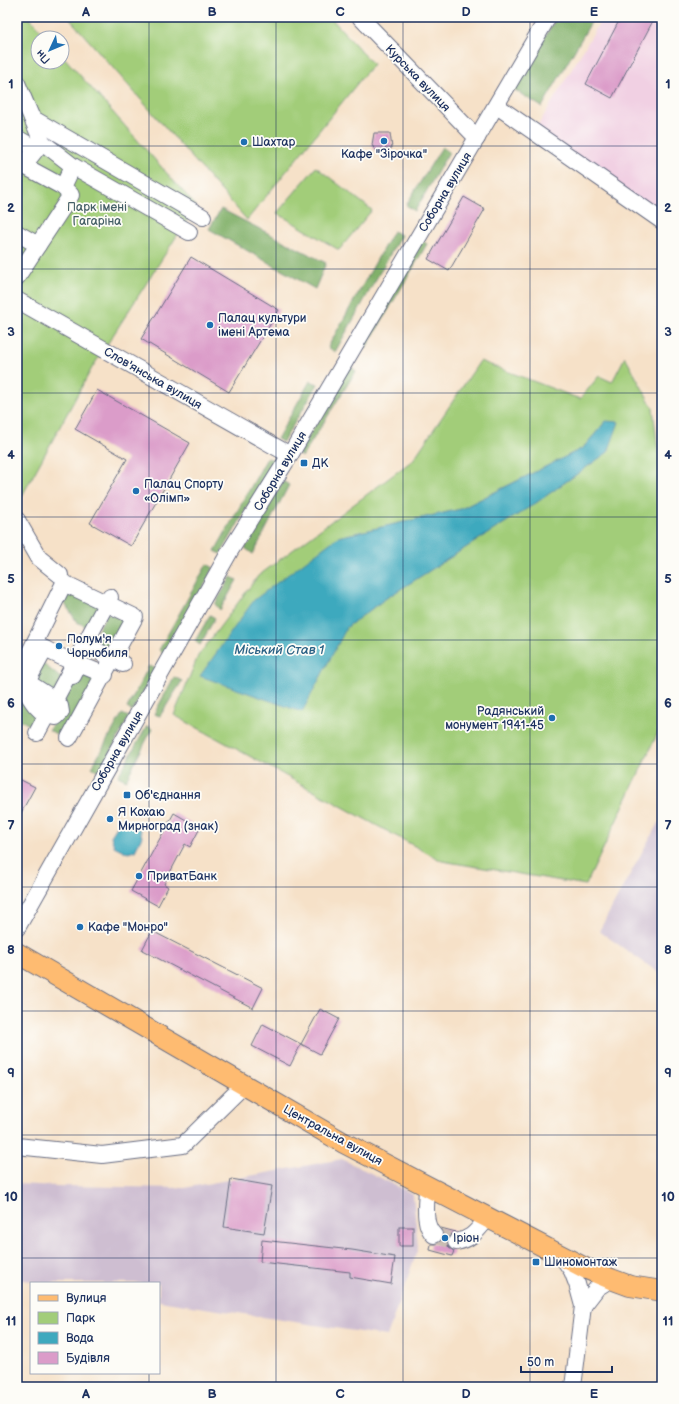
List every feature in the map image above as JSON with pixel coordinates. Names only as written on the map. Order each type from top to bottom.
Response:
[{"type":"main road","name":"Центральна вулиця","points":[[17,953],[344,1143],[588,1269],[630,1286],[662,1291]]},
{"type":"street","name":"Курська вулиця","points":[[360,17],[477,138]]},
{"type":"street","name":"Соборна вулиця","points":[[17,928],[230,551],[290,456],[548,17]]},
{"type":"street","points":[[17,83],[32,118],[39,146]]},
{"type":"street","points":[[497,106],[662,222]]},
{"type":"street","points":[[32,118],[203,217]]},
{"type":"street","points":[[17,138],[39,146],[189,232]]},
{"type":"street","points":[[17,276],[71,195],[63,187],[20,164],[39,146]]},
{"type":"street","points":[[100,182],[110,163]]},
{"type":"street","points":[[63,187],[73,166]]},
{"type":"street","points":[[135,202],[145,183]]},
{"type":"street","points":[[17,233],[38,245]]},
{"type":"street","name":"Слов'янська вулиця","points":[[17,300],[290,456]]},
{"type":"street","points":[[17,520],[39,558],[60,574]]},
{"type":"street","points":[[55,700],[60,706],[60,712],[56,717],[50,717],[35,706],[23,679],[40,647],[64,582],[134,617],[69,738]]},
{"type":"street","points":[[37,733],[110,597]]},
{"type":"street","points":[[84,644],[123,664]]},
{"type":"street","points":[[40,647],[74,663]]},
{"type":"street","points":[[63,684],[69,683],[79,664],[105,675]]},
{"type":"street","points":[[17,1146],[102,1155],[183,1145],[244,1085]]},
{"type":"street","points":[[427,1186],[426,1223],[434,1235]]},
{"type":"street","points":[[456,1242],[472,1237],[488,1218]]},
{"type":"street","points":[[561,1255],[572,1271],[583,1306],[573,1387]]},
{"type":"street","points":[[583,1306],[597,1288],[611,1279]]},
{"type":"shaded area","points":[[603,17],[662,17],[662,217],[536,129]]},
{"type":"shaded area","points":[[658,823],[662,824],[662,975],[599,931]]},
{"type":"shaded area","points":[[342,1159],[413,1194],[418,1248],[387,1336],[160,1301],[160,1282],[36,1282],[17,1279],[17,1184],[184,1188]]},
{"type":"green space","name":"Парк імені Гагаріна","points":[[17,17],[29,17],[40,30],[30,30],[30,70],[70,70],[70,64],[196,206],[92,368],[17,505]]},
{"type":"green space","name":"Шахтар","points":[[68,17],[330,17],[373,64],[247,220]]},
{"type":"green space","points":[[557,17],[594,17],[542,107],[513,89]]},
{"type":"green space","points":[[442,147],[449,152],[415,211],[406,205]]},
{"type":"green space","points":[[316,167],[372,210],[339,250],[277,213]]},
{"type":"green space","points":[[221,209],[326,263],[315,289],[209,229]]},
{"type":"green space","points":[[393,231],[401,235],[335,352],[328,347]]},
{"type":"green space","points":[[420,239],[427,244],[366,348],[359,344]]},
{"type":"green space","points":[[625,357],[653,408],[662,479],[662,724],[586,885],[442,861],[174,715],[198,656],[258,576],[413,460],[480,361],[580,399],[599,376],[612,382]],"holes":[[[606,421],[608,452],[536,503],[385,599],[347,627],[338,537],[461,509],[583,448]]]},
{"type":"green space","points":[[350,366],[356,371],[302,457],[298,454]]},
{"type":"green space","points":[[310,381],[318,384],[283,442],[277,439]]},
{"type":"green space","points":[[267,458],[274,460],[221,554],[215,551]]},
{"type":"green space","points":[[283,481],[289,485],[253,554],[245,548]]},
{"type":"green space","points":[[207,564],[214,568],[165,656],[159,650]]},
{"type":"green space","points":[[231,577],[237,580],[220,610],[215,604]]},
{"type":"green space","points":[[68,590],[102,607],[89,628],[77,622],[61,598]]},
{"type":"green space","points":[[107,613],[127,621],[111,652],[91,643]]},
{"type":"green space","points":[[210,615],[215,618],[200,645],[195,641]]},
{"type":"green space","points":[[41,662],[62,679],[54,693],[31,679]]},
{"type":"green space","points":[[149,666],[157,669],[132,711],[127,708]]},
{"type":"green space","points":[[80,669],[97,680],[65,739],[49,730]]},
{"type":"green space","points":[[174,677],[182,681],[160,716],[154,714]]},
{"type":"green space","points":[[17,685],[38,715],[31,726],[17,718]]},
{"type":"green space","points":[[122,714],[129,717],[100,772],[92,767]]},
{"type":"green space","points":[[147,726],[152,729],[126,780],[118,776]]},
{"type":"water","name":"Міський Став 1","points":[[606,421],[619,422],[608,452],[536,503],[385,599],[347,627],[302,712],[200,676],[254,600],[338,537],[461,509],[583,448]]},
{"type":"water","points":[[128,822],[140,829],[142,837],[135,851],[128,853],[114,846],[111,836],[118,825]]},
{"type":"building","points":[[621,17],[655,17],[612,98],[586,84]]},
{"type":"building","points":[[374,133],[390,133],[392,148],[375,150],[372,145]]},
{"type":"building","points":[[464,197],[485,209],[449,271],[428,259]]},
{"type":"building","name":"Палац культури імені Артема","points":[[191,257],[279,310],[229,392],[141,339]]},
{"type":"building","name":"Палац Спорту «Олімп»","points":[[97,390],[190,443],[131,546],[90,523],[127,459],[75,429]]},
{"type":"building","points":[[17,778],[35,787],[17,820]]},
{"type":"building","points":[[174,813],[200,828],[190,847],[185,844],[164,884],[168,887],[158,906],[131,891]]},
{"type":"building","points":[[152,931],[263,988],[253,1008],[142,950]]},
{"type":"building","points":[[320,1009],[339,1019],[320,1054],[301,1044]]},
{"type":"building","points":[[263,1024],[301,1044],[290,1066],[252,1046]]},
{"type":"building","points":[[231,1179],[272,1186],[264,1233],[224,1227]]},
{"type":"building","points":[[399,1227],[413,1227],[413,1246],[399,1246]]},
{"type":"building","points":[[441,1228],[456,1232],[450,1235],[447,1240],[449,1248],[454,1251],[452,1256],[430,1250],[431,1244],[440,1243],[443,1239]]},
{"type":"building","points":[[262,1240],[352,1250],[395,1257],[391,1284],[350,1277],[350,1272],[260,1262]]},
{"type":"tunnel","points":[[434,1235],[456,1242]]},
{"type":"place","name":"Кафе \"Зірочка\"","points":[[384,141]]},
{"type":"place","name":"Шахтар","points":[[244,142]]},
{"type":"place","name":"Палац культури імені Артема","points":[[210,325]]},
{"type":"place","name":"ДК","points":[[304,463]]},
{"type":"place","name":"Палац Спорту «Олімп»","points":[[136,491]]},
{"type":"place","name":"Полум'я Чорнобиля","points":[[59,646]]},
{"type":"place","name":"Радянський монумент 1941-45","points":[[552,718]]},
{"type":"place","name":"Об'єднання","points":[[127,795]]},
{"type":"place","name":"Я Кохаю Мирноград (знак)","points":[[110,819]]},
{"type":"place","name":"ПриватБанк","points":[[139,876]]},
{"type":"place","name":"Кафе \"Монро\"","points":[[80,927]]},
{"type":"place","name":"Іріон","points":[[445,1238]]},
{"type":"place","name":"Шиномонтаж","points":[[536,1262]]}]
